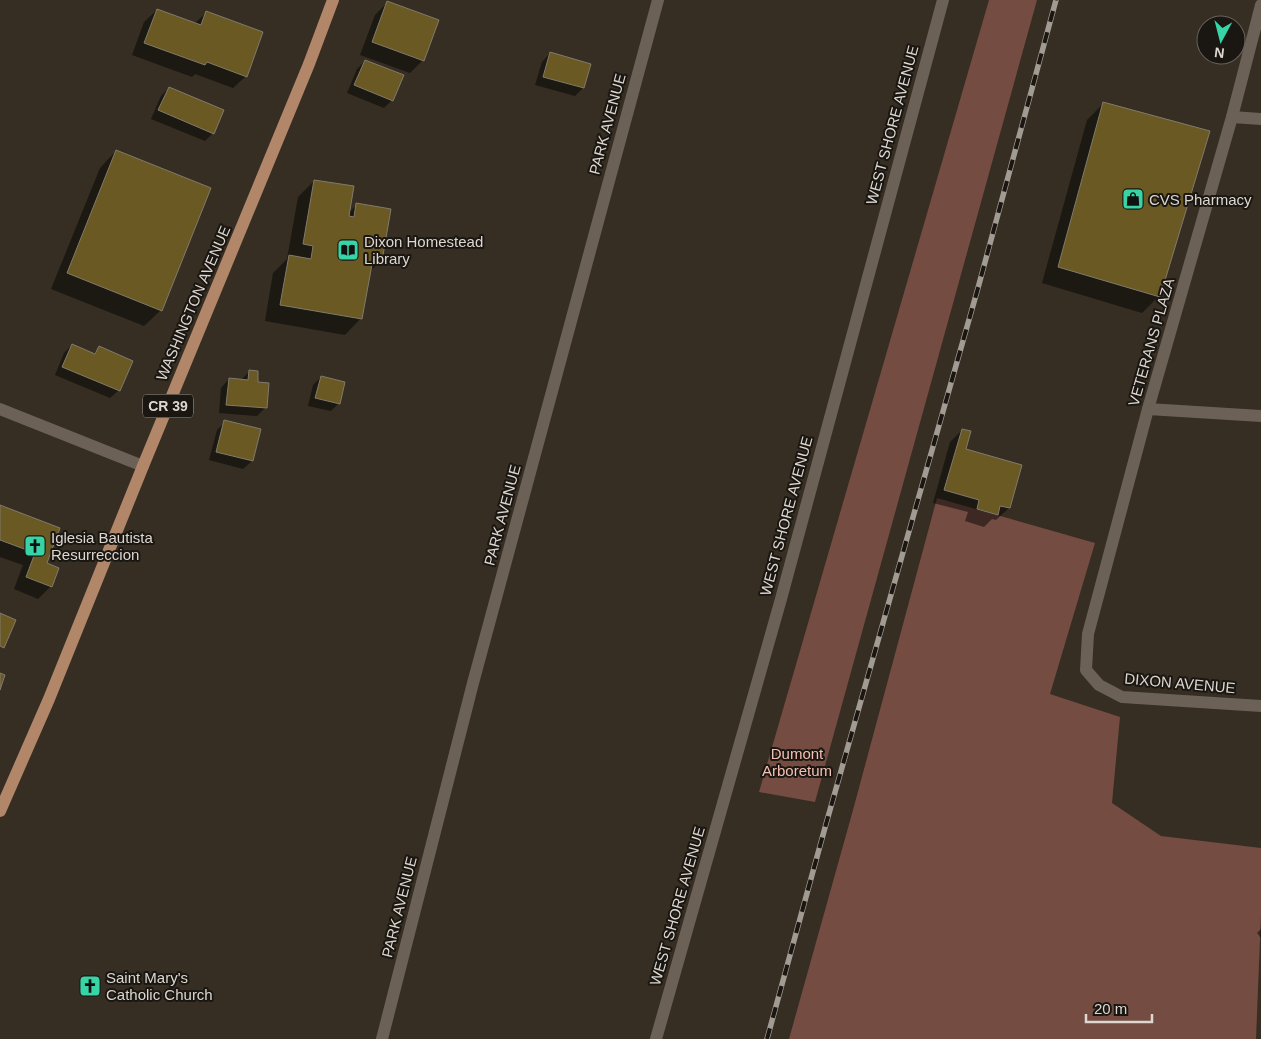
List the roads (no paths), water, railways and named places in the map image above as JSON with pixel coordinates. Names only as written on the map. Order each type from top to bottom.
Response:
[{"type":"main road","name":"WASHINGTON AVENUE","points":[[0,811],[49,699],[143,466],[306,73],[333,0]]},
{"type":"street","name":"PARK AVENUE","points":[[382,1039],[473,683],[658,0]]},
{"type":"street","name":"WEST SHORE AVENUE","points":[[656,1039],[781,600],[942,0]]},
{"type":"street","name":"VETERANS PLAZA","points":[[1099,685],[1086,670],[1088,634],[1148,409],[1232,117],[1261,5]]},
{"type":"street","points":[[1232,117],[1261,119]]},
{"type":"street","points":[[0,409],[143,466]]},
{"type":"street","points":[[1148,409],[1261,416]]},
{"type":"street","name":"DIXON AVENUE","points":[[1099,685],[1122,697],[1261,706]]},
{"type":"railway","points":[[767,1039],[978,288],[1056,0]]},
{"type":"place","name":"CVS Pharmacy","points":[[1133,199]]},
{"type":"place","name":"Dixon Homestead Library","points":[[348,250]]},
{"type":"place","name":"Iglesia Bautista Resurreccion","points":[[35,546]]},
{"type":"place","name":"Saint Mary's Catholic Church","points":[[90,986]]},
{"type":"park label","name":"Dumont Arboretum","points":[[797,762]]}]
